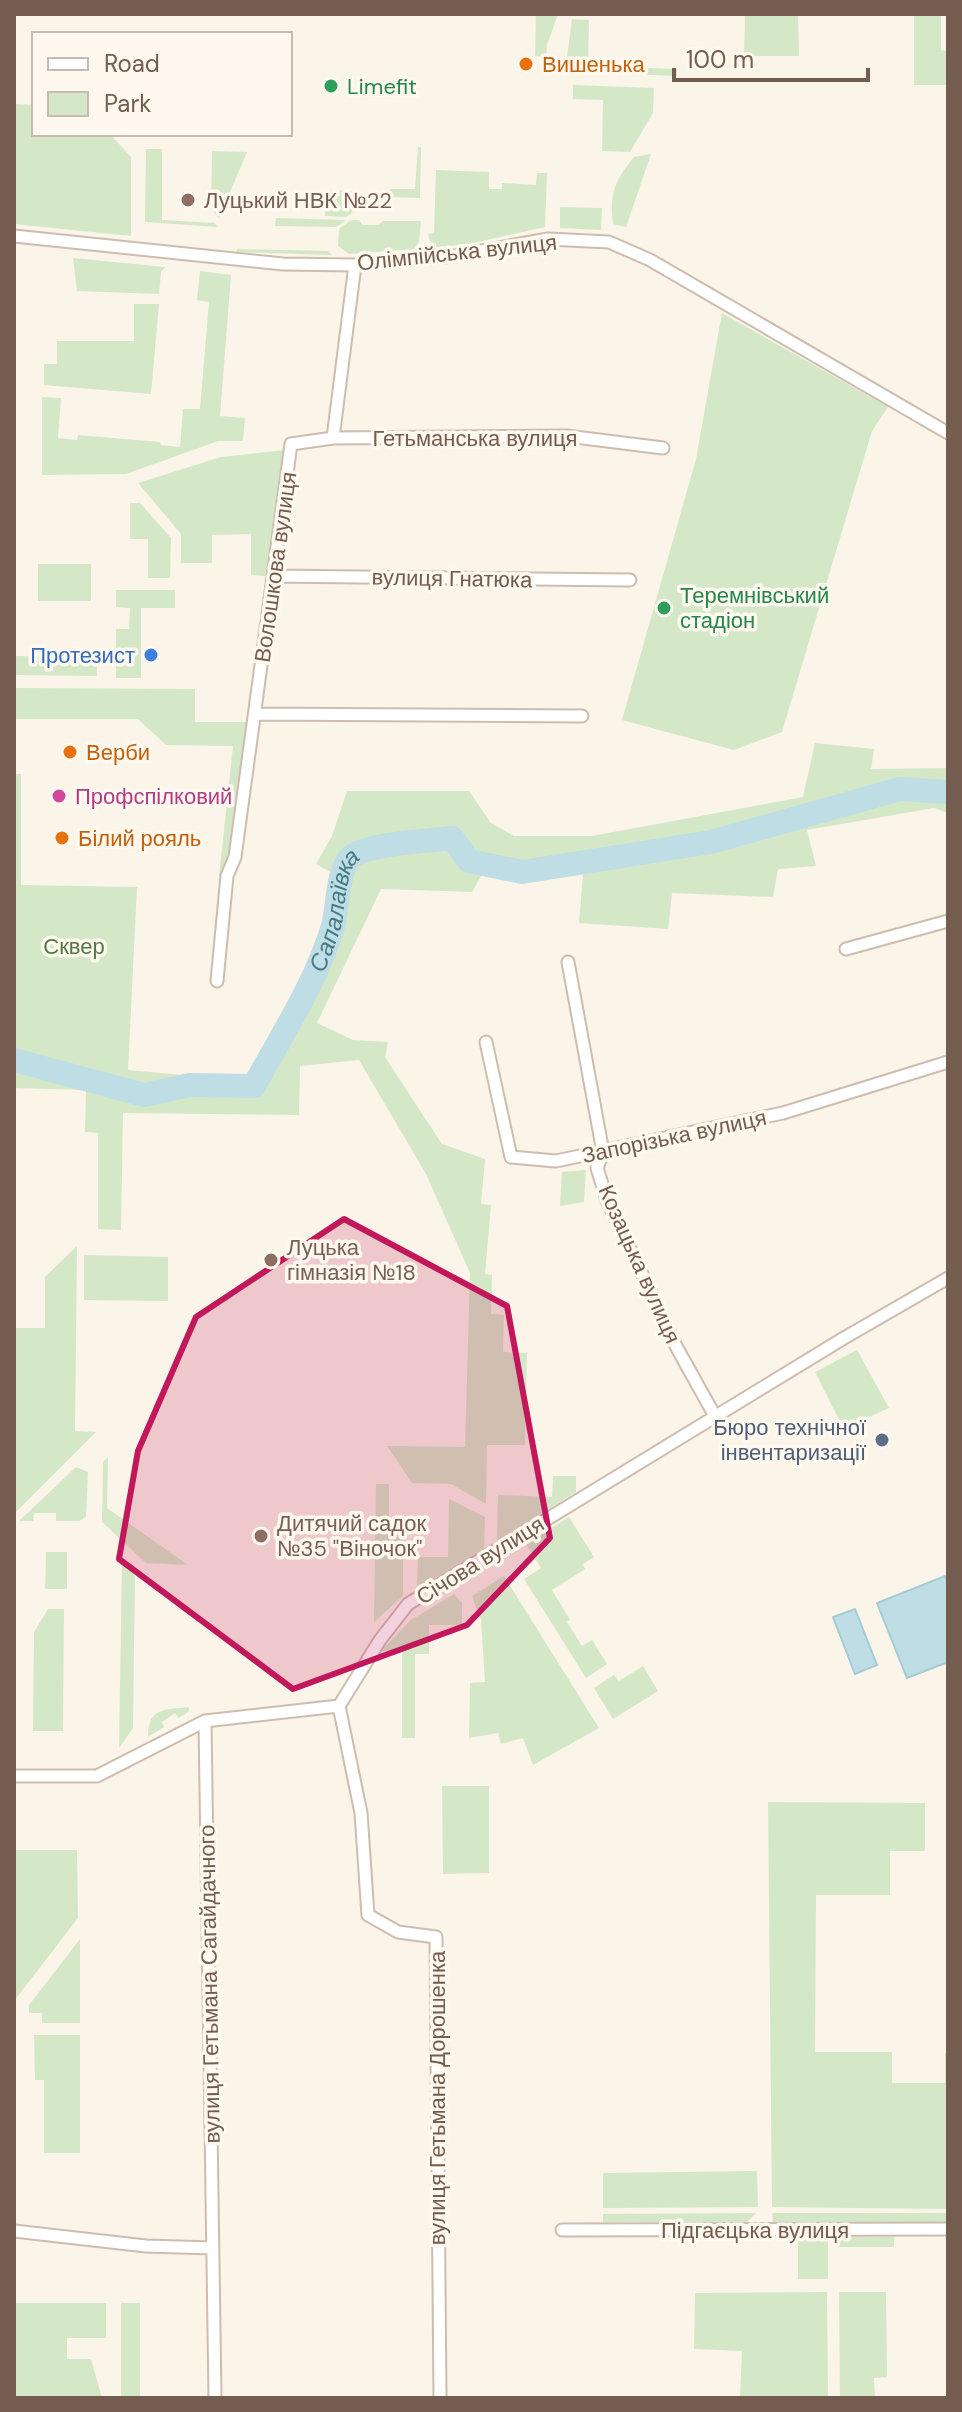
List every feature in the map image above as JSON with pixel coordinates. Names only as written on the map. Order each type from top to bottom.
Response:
[{"type":"street","name":"Олімпійська вулиця","points":[[14,236],[283,264],[355,265],[454,256],[548,239],[609,242],[650,260],[948,433]]},
{"type":"street","points":[[333,438],[355,265]]},
{"type":"street","name":"Гетьманська вулиця","points":[[333,438],[567,436],[663,448]]},
{"type":"street","name":"Волошкова вулиця","points":[[217,981],[227,876],[235,857],[291,444],[333,438]]},
{"type":"street","name":"вулиця Гнатюка","points":[[274,576],[630,580]]},
{"type":"street","points":[[255,714],[582,716]]},
{"type":"street","points":[[846,949],[948,921]]},
{"type":"street","name":"Козацька вулиця","points":[[568,962],[603,1152],[597,1168],[607,1200],[677,1348],[716,1418]]},
{"type":"street","name":"Запорізька вулиця","points":[[486,1042],[511,1157],[556,1161],[783,1113],[948,1062]]},
{"type":"street","name":"Січова вулиця","points":[[339,1706],[380,1640],[408,1604],[948,1278]]},
{"type":"street","points":[[14,1776],[97,1776],[205,1721],[339,1706]]},
{"type":"street","name":"вулиця Гетьмана Дорошенка","points":[[339,1706],[361,1813],[368,1915],[398,1932],[436,1937],[440,2398]]},
{"type":"street","name":"вулиця Гетьмана Сагайдачного","points":[[205,1721],[215,2398]]},
{"type":"street","name":"Підгаєцька вулиця","points":[[562,2230],[948,2229]]},
{"type":"street","points":[[14,2231],[146,2246],[213,2248]]},
{"type":"highlighted area","points":[[344,1219],[507,1306],[550,1538],[467,1625],[293,1689],[119,1559],[138,1451],[196,1317]]},
{"type":"green space","points":[[536,14],[558,14],[546,57],[535,56]]},
{"type":"green space","points":[[745,14],[798,14],[799,56],[744,56]]},
{"type":"green space","points":[[914,14],[941,14],[941,50],[948,51],[948,110],[946,85],[914,85]]},
{"type":"green space","points":[[572,19],[589,20],[588,66],[677,69],[677,76],[565,72]]},
{"type":"green space","points":[[573,85],[654,88],[653,113],[630,152],[602,151],[603,100],[573,99]]},
{"type":"green space","points":[[14,104],[32,105],[32,136],[112,136],[131,157],[131,236],[14,224]]},
{"type":"green space","points":[[418,147],[421,147],[420,198],[389,197],[390,189],[415,189]]},
{"type":"green space","points":[[146,149],[162,149],[162,220],[215,223],[217,227],[145,222]]},
{"type":"green space","points":[[212,151],[247,152],[219,218],[211,209]]},
{"type":"green space","points":[[651,154],[626,227],[613,224],[613,195],[618,180],[634,157]]},
{"type":"green space","points":[[436,170],[489,172],[489,189],[502,189],[502,183],[536,185],[537,173],[547,173],[545,227],[469,244],[432,248],[428,234],[434,233]]},
{"type":"green space","points":[[327,190],[354,191],[352,213],[346,217],[325,216]]},
{"type":"green space","points":[[560,207],[602,208],[601,230],[560,228]]},
{"type":"green space","points":[[276,218],[346,220],[336,227],[275,226]]},
{"type":"green space","points":[[351,220],[359,220],[363,225],[379,225],[383,221],[421,221],[419,242],[414,249],[349,254],[338,246],[339,229]]},
{"type":"green space","points":[[237,249],[329,251],[332,255],[236,252]]},
{"type":"green space","points":[[73,258],[165,267],[161,272],[159,294],[77,291]]},
{"type":"green space","points":[[200,271],[231,275],[220,416],[245,418],[243,441],[218,441],[126,474],[42,475],[42,397],[61,398],[58,438],[77,440],[78,435],[160,442],[161,445],[180,447],[183,409],[200,409],[209,302],[197,300]]},
{"type":"green space","points":[[134,304],[159,304],[151,394],[44,385],[44,364],[57,364],[57,341],[134,341]]},
{"type":"green space","points":[[722,313],[888,407],[872,431],[782,732],[734,750],[622,720],[696,459]]},
{"type":"green space","points":[[285,450],[268,576],[251,575],[251,534],[212,535],[212,563],[181,563],[181,534],[138,483],[221,457]]},
{"type":"green space","points":[[130,503],[140,503],[171,538],[170,578],[148,578],[148,539],[130,539]]},
{"type":"green space","points":[[38,564],[91,564],[91,601],[38,601]]},
{"type":"green space","points":[[116,590],[175,590],[175,608],[141,608],[141,678],[116,678],[116,629],[129,629],[130,608],[116,607]]},
{"type":"green space","points":[[14,656],[97,657],[97,676],[14,675]]},
{"type":"green space","points":[[16,688],[195,689],[195,722],[248,722],[230,856],[219,876],[233,746],[166,745],[138,719],[14,719]]},
{"type":"green space","name":"Сквер","points":[[815,743],[874,749],[871,769],[948,768],[948,813],[934,808],[807,830],[816,866],[778,869],[773,897],[672,893],[668,929],[579,923],[583,874],[527,882],[481,876],[472,892],[381,889],[317,1023],[353,1040],[388,1042],[385,1057],[442,1144],[485,1159],[481,1204],[491,1205],[485,1274],[492,1275],[491,1314],[504,1315],[503,1352],[527,1353],[525,1445],[487,1445],[486,1504],[451,1484],[412,1483],[387,1446],[465,1447],[470,1273],[426,1174],[359,1060],[300,1066],[299,1115],[123,1113],[121,1230],[98,1229],[98,1133],[85,1132],[86,1090],[14,1088],[14,774],[21,774],[21,885],[137,887],[128,1070],[248,1081],[274,1038],[320,937],[332,873],[316,864],[332,836],[347,791],[469,791],[491,823],[514,836],[592,836],[803,797]]},
{"type":"green space","points":[[586,1170],[584,1202],[560,1206],[562,1172]]},
{"type":"green space","points":[[77,1246],[75,1431],[96,1432],[14,1514],[14,1328],[45,1328],[45,1277]]},
{"type":"green space","points":[[84,1255],[168,1257],[168,1301],[84,1300]]},
{"type":"green space","points":[[857,1350],[889,1408],[847,1427],[839,1420],[815,1372]]},
{"type":"green space","points":[[108,1457],[107,1508],[188,1565],[146,1563],[102,1522],[103,1462]]},
{"type":"green space","points":[[76,1467],[88,1472],[86,1517],[79,1521],[56,1521],[56,1513],[34,1513],[33,1521],[19,1521]]},
{"type":"green space","points":[[553,1476],[576,1476],[576,1492],[497,1541],[498,1495],[552,1497]]},
{"type":"green space","points":[[376,1484],[389,1484],[389,1534],[403,1534],[403,1596],[374,1622]]},
{"type":"green space","points":[[449,1499],[485,1517],[484,1549],[417,1589],[418,1557],[448,1557]]},
{"type":"green space","points":[[569,1517],[594,1557],[583,1564],[585,1569],[552,1590],[582,1646],[592,1640],[607,1664],[586,1678],[524,1579],[541,1568],[526,1544]]},
{"type":"green space","points":[[46,1552],[67,1552],[67,1589],[45,1589]]},
{"type":"green space","points":[[122,1561],[135,1576],[133,1728],[119,1748]]},
{"type":"green space","points":[[504,1576],[599,1728],[533,1765],[523,1738],[501,1744],[498,1733],[469,1738],[470,1683],[485,1682],[481,1620],[472,1596]]},
{"type":"green space","points":[[454,1594],[462,1603],[462,1625],[429,1625],[429,1654],[415,1654],[415,1738],[402,1738],[402,1652],[381,1651],[411,1620]]},
{"type":"green space","points":[[48,1609],[64,1609],[63,1731],[33,1731],[34,1632]]},
{"type":"green space","points":[[643,1666],[658,1691],[613,1719],[594,1688],[614,1675],[619,1681]]},
{"type":"green space","points":[[189,1707],[189,1711],[179,1718],[175,1713],[162,1722],[164,1727],[148,1737],[154,1715],[165,1710]]},
{"type":"green space","points":[[442,1786],[489,1786],[489,1873],[443,1874]]},
{"type":"green space","points":[[768,1802],[925,1803],[925,1851],[890,1851],[890,1895],[816,1895],[815,2052],[892,2052],[892,2083],[945,2083],[945,2053],[948,2053],[948,2209],[772,2207]]},
{"type":"green space","points":[[14,1850],[77,1850],[78,1918],[14,2001]]},
{"type":"green space","points":[[80,1939],[80,2023],[42,2023],[42,2013],[29,2013],[29,2005]]},
{"type":"green space","points":[[34,2035],[80,2035],[80,2153],[44,2153],[44,2080],[35,2080]]},
{"type":"green space","points":[[757,2171],[758,2207],[603,2208],[603,2173]]},
{"type":"green space","points":[[756,2213],[747,2222],[603,2222],[603,2214]]},
{"type":"green space","points":[[772,2213],[948,2213],[948,2222],[773,2222]]},
{"type":"green space","points":[[798,2237],[828,2237],[828,2279],[798,2279]]},
{"type":"green space","points":[[839,2237],[894,2237],[894,2247],[839,2247]]},
{"type":"green space","points":[[827,2292],[828,2398],[740,2398],[742,2351],[694,2349],[695,2293]]},
{"type":"green space","points":[[839,2292],[886,2292],[887,2377],[874,2378],[875,2398],[840,2398]]},
{"type":"green space","points":[[14,2303],[106,2303],[106,2338],[67,2338],[67,2359],[91,2359],[102,2398],[14,2398]]},
{"type":"green space","points":[[121,2303],[140,2303],[140,2398],[121,2398]]},
{"type":"water","points":[[945,1576],[948,1583],[948,1662],[907,1678],[877,1603]]},
{"type":"water","points":[[855,1609],[877,1665],[855,1674],[833,1617]]},
{"type":"waterway","name":"Сапалаївка","points":[[14,1060],[144,1095],[190,1085],[254,1086],[317,968],[333,926],[343,870],[351,857],[359,852],[399,843],[452,838],[469,861],[522,872],[711,842],[900,789],[948,792]]},
{"type":"place","name":"Вишенька","points":[[526,64]]},
{"type":"place","name":"Limefit","points":[[331,86]]},
{"type":"place","name":"Луцький НВК №22","points":[[188,200]]},
{"type":"place","name":"Теремнівський стадіон","points":[[664,608]]},
{"type":"place","name":"Протезист","points":[[151,655]]},
{"type":"place","name":"Верби","points":[[70,752]]},
{"type":"place","name":"Профспілковий","points":[[59,796]]},
{"type":"place","name":"Білий рояль","points":[[62,838]]},
{"type":"place","name":"Луцька гімназія №18","points":[[271,1260]]},
{"type":"place","name":"Бюро технічної інвентаризації","points":[[882,1440]]},
{"type":"place","name":"Дитячий садок №35 \"Віночок\"","points":[[261,1536]]}]
